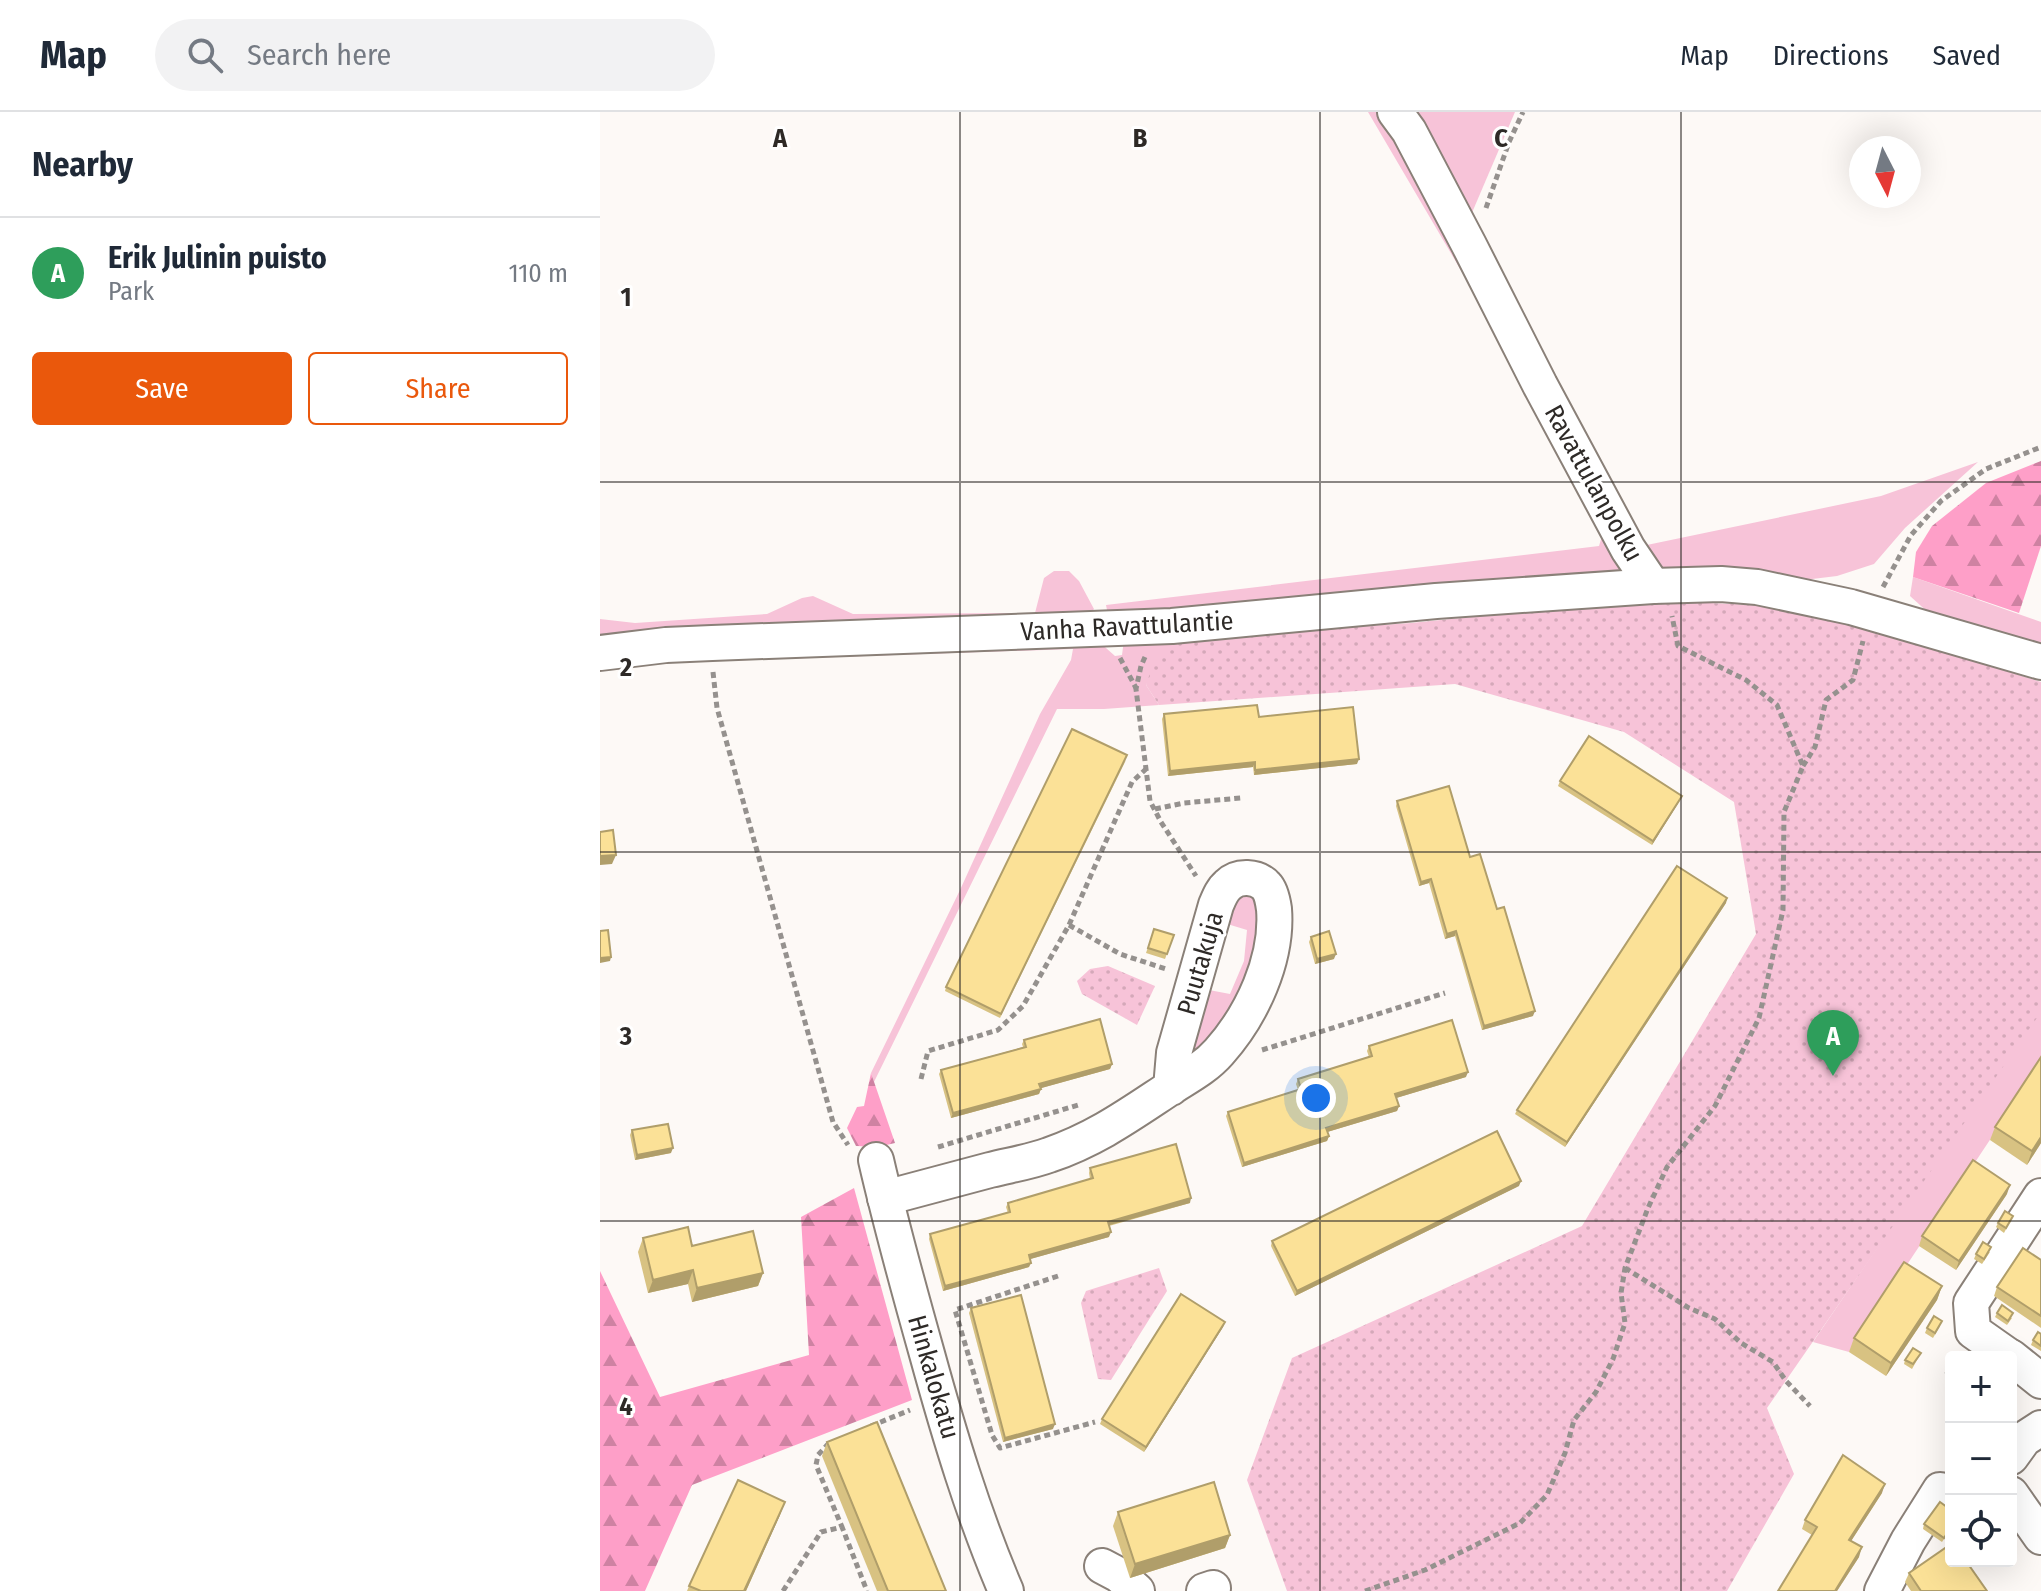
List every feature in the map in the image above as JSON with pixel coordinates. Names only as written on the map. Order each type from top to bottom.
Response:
[{"type":"street","name":"Ravattulanpolku","points":[[1395,112],[1409,131],[1613,522],[1653,586],[1721,584],[1757,587],[1870,612],[2041,662]]},
{"type":"street","name":"Vanha Ravattulantie","points":[[600,653],[666,645],[1172,626],[1436,601],[1653,586]]},
{"type":"street","name":"Puutakuja","points":[[885,1198],[1059,1151],[1085,1141],[1117,1124],[1201,1069],[1218,1054],[1233,1034],[1257,993],[1265,971],[1275,926],[1274,905],[1266,885],[1257,880],[1232,881],[1216,905],[1174,1053],[1171,1088]]},
{"type":"street","name":"Hinkalokatu","points":[[866,1158],[885,1198],[944,1414],[977,1518],[1006,1591]]},
{"type":"street","points":[[2002,1351],[1973,1331],[1971,1303],[2041,1196]]},
{"type":"street","points":[[2017,1362],[2041,1381]]},
{"type":"street","points":[[2017,1449],[2024,1439],[2041,1428]]},
{"type":"street","points":[[1888,1588],[1908,1541],[1940,1490],[1949,1495]]},
{"type":"street","points":[[2012,1495],[2041,1537]]},
{"type":"street","points":[[1102,1566],[1119,1575],[1137,1591]]},
{"type":"path","points":[[1472,251],[1509,142],[1523,112]]},
{"type":"path","points":[[1365,1591],[1425,1570],[1520,1523],[1547,1495],[1565,1453],[1574,1420],[1596,1392],[1613,1359],[1625,1323],[1621,1293],[1625,1268],[1648,1208],[1667,1167],[1715,1106],[1759,1018],[1783,910],[1784,812],[1803,766],[1815,747],[1826,700],[1853,680],[1870,612],[1911,535],[1941,501],[1986,469],[2041,447]]},
{"type":"path","points":[[1172,626],[1148,653],[1141,666],[1136,689],[1150,801],[1216,905]]},
{"type":"path","points":[[712,643],[721,724],[833,1122],[866,1158]]},
{"type":"path","points":[[1678,646],[1746,680],[1777,705],[1803,766]]},
{"type":"path","points":[[921,1079],[928,1051],[998,1030],[1023,1006],[1069,925],[1132,782],[1146,769]]},
{"type":"path","points":[[1154,809],[1241,798]]},
{"type":"path","points":[[1069,925],[1120,954],[1196,978]]},
{"type":"path","points":[[1218,1054],[1231,1060],[1445,993]]},
{"type":"path","points":[[938,1147],[1085,1103]]},
{"type":"path","points":[[1625,1268],[1689,1308],[1715,1319],[1741,1343],[1773,1362],[1810,1406]]},
{"type":"path","points":[[1058,1276],[955,1310],[992,1435],[1000,1448],[1095,1422]]},
{"type":"path","points":[[869,1426],[922,1405]]},
{"type":"path","points":[[830,1442],[818,1455],[816,1465],[867,1591]]},
{"type":"path","points":[[783,1591],[821,1532],[842,1527]]},
{"type":"shaded area","points":[[1368,112],[1388,112],[1624,560],[1621,573],[1108,615],[1106,605],[1599,546],[1602,536],[1476,296]]},
{"type":"shaded area","points":[[1412,112],[1515,112],[1471,215]]},
{"type":"shaded area","points":[[1978,462],[1905,528],[1874,564],[1837,576],[1804,580],[1664,569],[1642,546],[1881,496]]},
{"type":"shaded area","points":[[1054,571],[1069,571],[1079,581],[1094,609],[1085,619],[600,645],[600,619],[635,623],[767,614],[813,596],[853,614],[1035,613],[1044,578]]},
{"type":"shaded area","points":[[1913,577],[2041,622],[2041,652],[1931,615],[1910,596]]},
{"type":"shaded area","points":[[1639,600],[1801,607],[2041,682],[2041,1012],[1767,1408],[1794,1474],[1727,1591],[1287,1591],[1247,1480],[1292,1358],[1582,1226],[1756,934],[1734,802],[1624,732],[1455,684],[1159,705],[1146,685],[1155,658],[1176,639],[1411,623]]},
{"type":"shaded area","points":[[1176,639],[1146,685],[1159,705],[1057,709],[874,1082],[871,1073],[960,890],[1040,714],[1071,660],[1073,649],[720,661],[722,653],[1097,640],[1115,656],[1122,655],[1124,640]]},
{"type":"shaded area","points":[[2041,810],[2041,1063],[1849,1352],[1813,1342],[1950,1141]]},
{"type":"shaded area","points":[[1252,891],[1259,903],[1263,938],[1224,1031],[1194,1053],[1190,1050],[1209,990],[1230,994],[1244,961],[1247,930],[1224,923],[1240,894]]},
{"type":"shaded area","points":[[1108,966],[1155,986],[1137,1025],[1082,994],[1077,981],[1090,969]]},
{"type":"shaded area","points":[[1159,1268],[1167,1291],[1111,1380],[1098,1379],[1081,1303],[1086,1291]]},
{"type":"green space","points":[[2041,461],[2041,546],[2019,613],[1913,577],[1916,552],[1932,526],[1986,483]]},
{"type":"green space","points":[[871,1073],[895,1143],[878,1147],[856,1146],[847,1128],[857,1107],[864,1106]]},
{"type":"green space","points":[[854,1188],[912,1400],[692,1485],[645,1591],[600,1591],[600,1271],[660,1397],[809,1355],[801,1217]]},
{"type":"building","points":[[1257,705],[1259,717],[1353,707],[1359,759],[1255,770],[1255,762],[1170,771],[1164,714]]},
{"type":"building","points":[[1072,729],[1127,755],[1001,1014],[946,987]]},
{"type":"building","points":[[1589,736],[1682,796],[1653,841],[1560,781]]},
{"type":"building","points":[[1449,786],[1470,857],[1480,854],[1497,909],[1504,907],[1535,1011],[1484,1026],[1456,931],[1447,934],[1431,879],[1421,882],[1397,801]]},
{"type":"building","points":[[613,830],[616,855],[600,856],[600,832]]},
{"type":"building","points":[[1677,866],[1727,898],[1567,1142],[1517,1110]]},
{"type":"building","points":[[1154,929],[1174,935],[1167,954],[1148,948]]},
{"type":"building","points":[[608,930],[611,957],[600,958],[600,931]]},
{"type":"building","points":[[1329,931],[1336,954],[1317,959],[1311,937]]},
{"type":"building","points":[[1100,1019],[1112,1064],[1039,1084],[1041,1089],[953,1113],[941,1070],[1026,1047],[1024,1040]]},
{"type":"building","points":[[1452,1020],[1468,1072],[1395,1094],[1399,1106],[1326,1128],[1329,1136],[1244,1163],[1228,1112],[1301,1089],[1298,1079],[1372,1056],[1369,1046]]},
{"type":"building","points":[[2041,1057],[2041,1137],[2032,1151],[1995,1127]]},
{"type":"building","points":[[668,1124],[673,1148],[637,1155],[632,1130]]},
{"type":"building","points":[[1497,1131],[1521,1181],[1297,1291],[1272,1241]]},
{"type":"building","points":[[1176,1144],[1191,1198],[1108,1222],[1111,1232],[1029,1255],[1031,1263],[945,1286],[930,1234],[1010,1212],[1008,1203],[1093,1178],[1090,1168]]},
{"type":"building","points":[[1973,1160],[2010,1185],[1959,1261],[1922,1236]]},
{"type":"building","points":[[2005,1211],[2013,1216],[2006,1228],[1998,1223]]},
{"type":"building","points":[[688,1227],[692,1246],[753,1231],[763,1273],[697,1288],[693,1270],[653,1280],[643,1238]]},
{"type":"building","points":[[1983,1242],[1991,1247],[1984,1259],[1976,1254]]},
{"type":"building","points":[[2023,1248],[2041,1260],[2041,1316],[1997,1287]]},
{"type":"building","points":[[1904,1262],[1942,1286],[1891,1363],[1854,1338]]},
{"type":"building","points":[[1181,1294],[1225,1322],[1146,1447],[1102,1419]]},
{"type":"building","points":[[1021,1295],[1055,1424],[1005,1438],[971,1308]]},
{"type":"building","points":[[2002,1305],[2013,1313],[2008,1321],[1997,1313]]},
{"type":"building","points":[[1934,1316],[1942,1321],[1935,1333],[1927,1328]]},
{"type":"building","points":[[2038,1332],[2041,1334],[2041,1346],[2033,1340]]},
{"type":"building","points":[[1913,1348],[1921,1353],[1913,1364],[1905,1360]]},
{"type":"building","points":[[877,1422],[946,1591],[888,1591],[827,1442]]},
{"type":"building","points":[[1843,1455],[1885,1484],[1849,1540],[1862,1547],[1835,1591],[1778,1591],[1817,1527],[1805,1520]]},
{"type":"building","points":[[738,1480],[785,1502],[744,1591],[701,1591],[689,1586]]},
{"type":"building","points":[[1214,1482],[1230,1535],[1135,1564],[1118,1512]]},
{"type":"building","points":[[1940,1502],[1945,1506],[1944,1538],[1924,1524]]},
{"type":"building","points":[[1945,1548],[1945,1567],[1970,1567],[1987,1591],[1921,1591],[1909,1573]]},
{"type":"place","name":"Erik Julinin puisto","points":[[1833,1076]]}]
